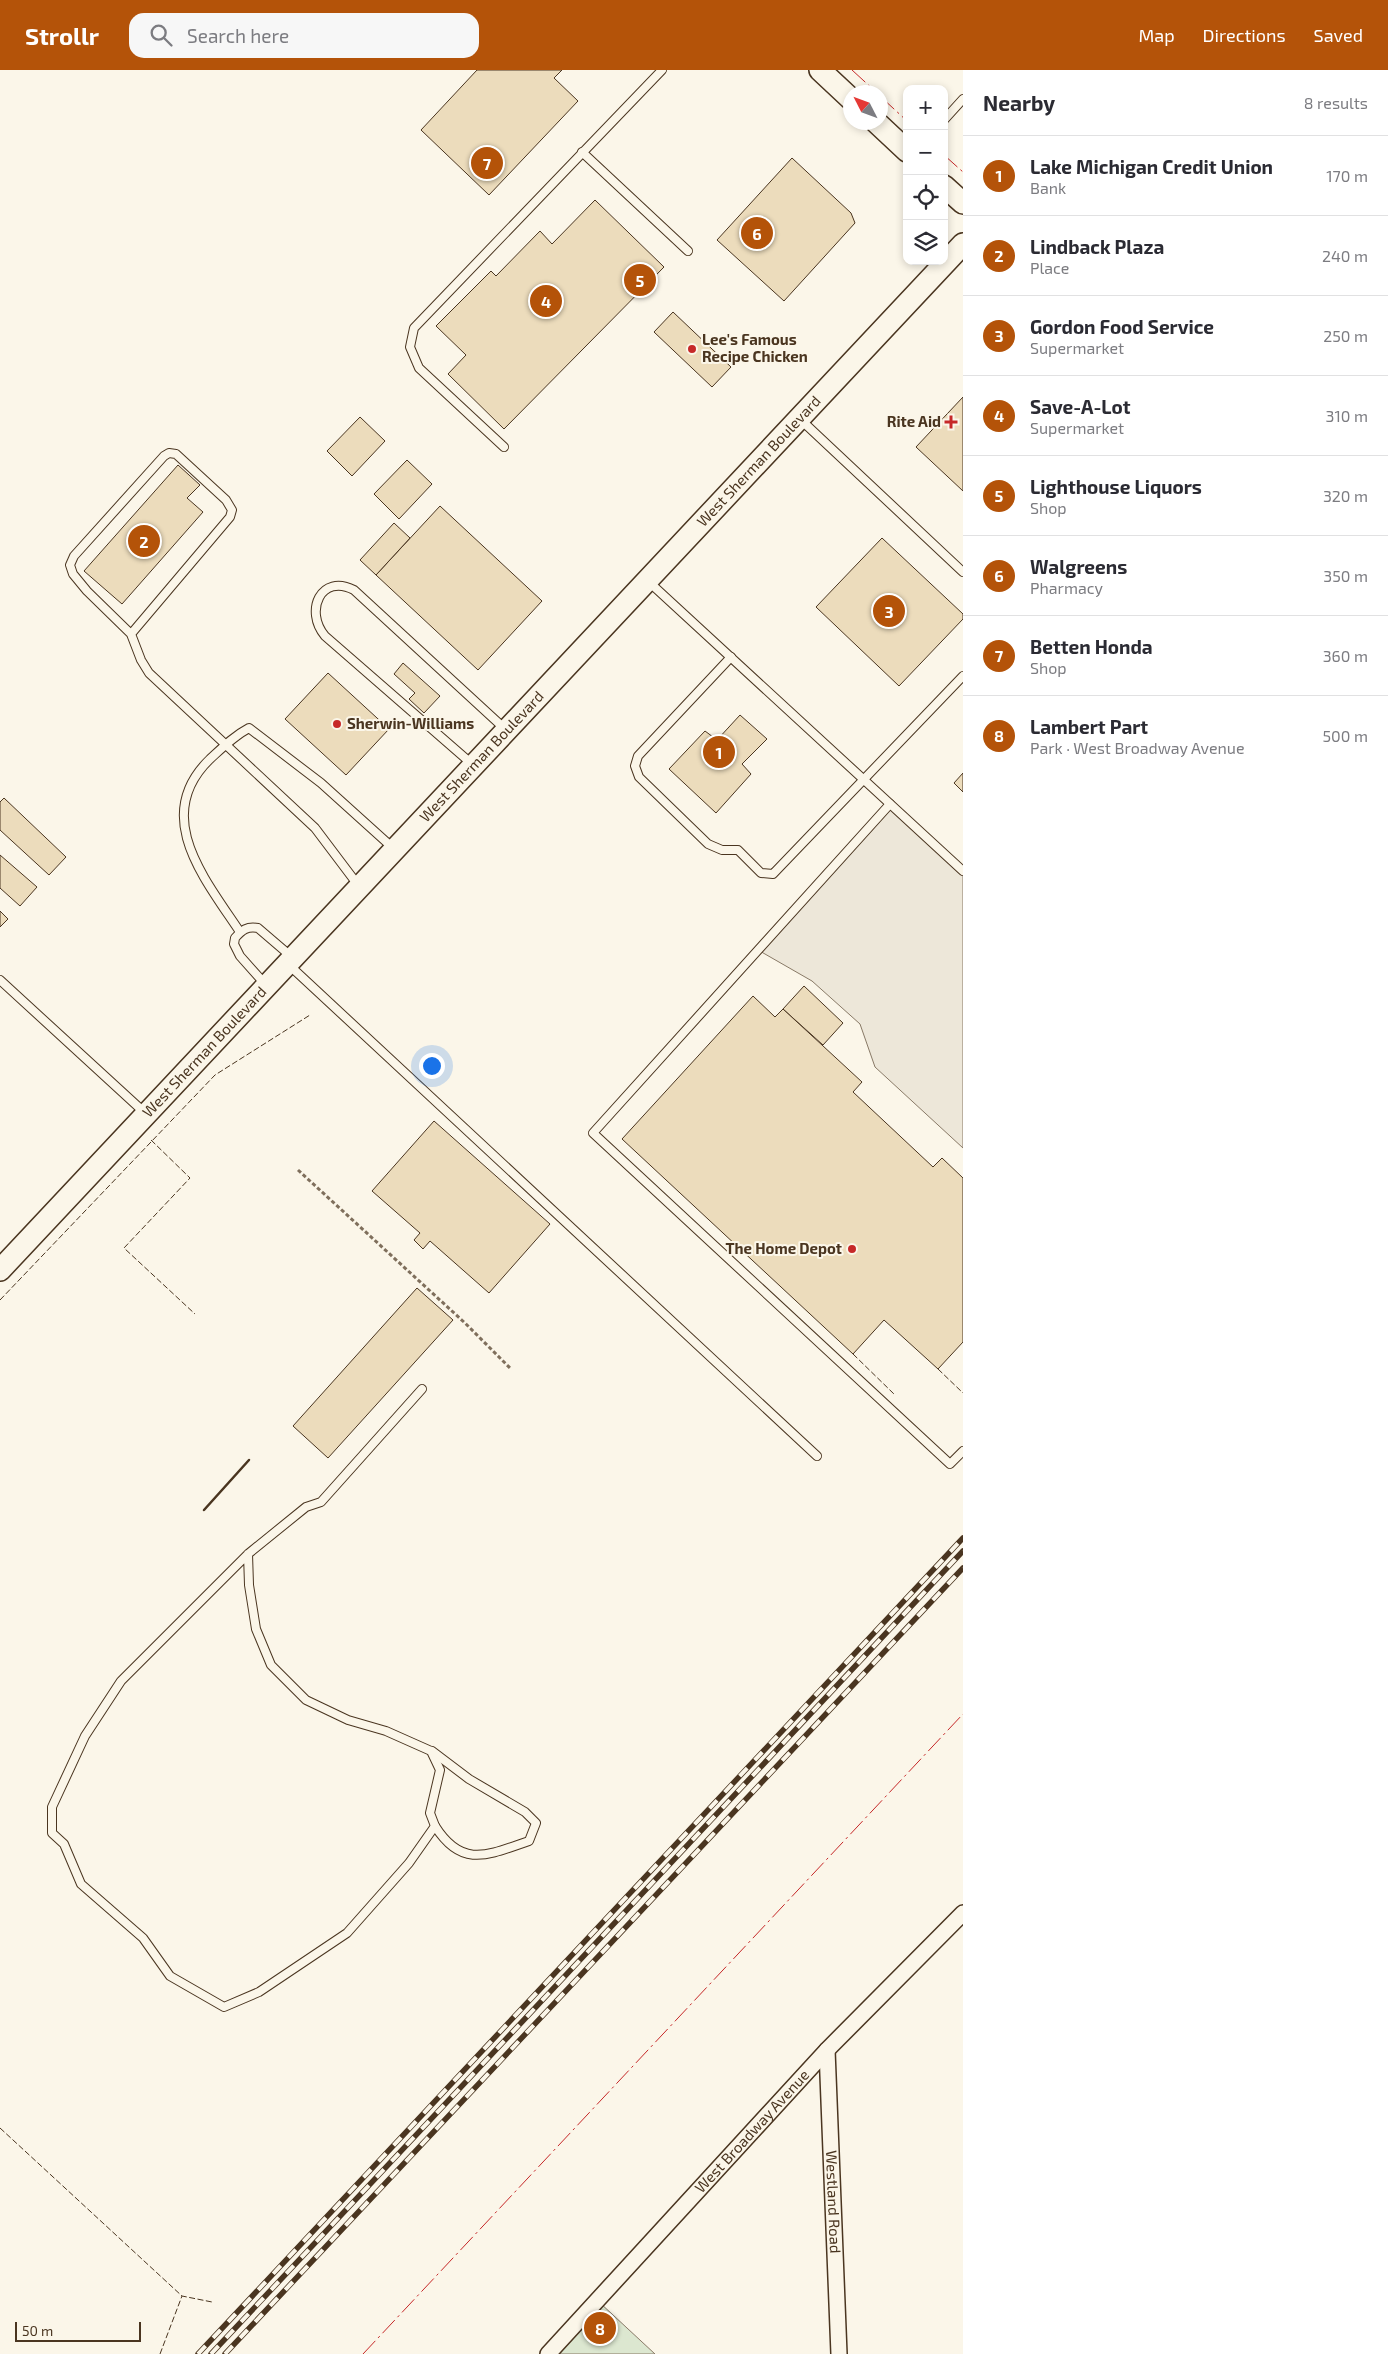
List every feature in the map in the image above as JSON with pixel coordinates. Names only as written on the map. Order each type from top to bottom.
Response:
[{"type":"main road","points":[[820,70],[843,92]]},
{"type":"main road","points":[[885,130],[903,147]]},
{"type":"main road","points":[[948,190],[963,204]]},
{"type":"main road","name":"West Sherman Boulevard","points":[[0,1270],[963,244]]},
{"type":"street","name":"West Broadway Avenue","points":[[548,2354],[827,2050],[963,1913]]},
{"type":"street","name":"Westland Road","points":[[827,2050],[839,2354]]},
{"type":"lane","points":[[504,447],[419,368],[410,346],[414,328],[662,70]]},
{"type":"lane","points":[[948,116],[963,99]]},
{"type":"lane","points":[[582,152],[688,251]]},
{"type":"lane","points":[[799,418],[963,572]]},
{"type":"lane","points":[[131,634],[230,517],[232,510],[226,500],[176,454],[169,453],[164,456],[74,556],[70,565],[73,574],[87,591],[131,634],[141,660],[149,673],[315,828],[360,887]]},
{"type":"lane","points":[[647,580],[963,871]]},
{"type":"lane","points":[[474,765],[325,636],[319,629],[315,613],[319,597],[325,591],[335,586],[345,585],[354,590],[506,730]]},
{"type":"lane","points":[[731,657],[638,756],[635,766],[639,776],[708,844],[722,850],[738,850],[762,873],[773,874],[963,676]]},
{"type":"lane","points":[[240,932],[200,870],[187,844],[183,823],[185,800],[190,784],[200,769],[238,734],[250,728],[321,783],[395,849]]},
{"type":"lane","points":[[890,804],[592,1133],[950,1464],[963,1451]]},
{"type":"lane","points":[[267,986],[236,949],[235,938],[240,932],[250,927],[258,928],[290,961],[817,1456]]},
{"type":"lane","points":[[0,980],[146,1114]]},
{"type":"lane","points":[[422,1389],[321,1502],[306,1507],[248,1554],[121,1681],[86,1736],[52,1807],[52,1832],[64,1844],[80,1884],[144,1938],[170,1976],[224,2007],[260,1992],[346,1933],[409,1863],[435,1826]]},
{"type":"lane","points":[[248,1554],[249,1584],[256,1629],[271,1665],[306,1700],[348,1720],[386,1731],[431,1751],[469,1779],[525,1812],[536,1823],[529,1841],[489,1854],[465,1855],[444,1840],[435,1826],[430,1813],[440,1770],[431,1751]]},
{"type":"path","points":[[298,1170],[457,1316],[511,1369]]},
{"type":"green space","points":[[599,2302],[655,2354],[548,2354]]},
{"type":"shaded area","points":[[890,804],[963,871],[963,1148],[875,1067],[860,1024],[812,981],[758,950]]},
{"type":"building","points":[[477,70],[562,70],[554,78],[578,101],[489,195],[421,130]]},
{"type":"building","points":[[792,158],[851,213],[855,223],[784,301],[717,240]]},
{"type":"building","points":[[595,200],[664,267],[504,429],[448,374],[466,355],[436,326],[491,271],[496,276],[540,231],[552,244]]},
{"type":"building","name":"Lee's Famous Recipe Chicken","points":[[673,312],[731,367],[712,387],[654,332]]},
{"type":"building","name":"Rite Aid","points":[[963,397],[963,491],[916,447]]},
{"type":"building","points":[[360,417],[385,441],[352,476],[327,451]]},
{"type":"building","points":[[407,460],[432,484],[399,519],[374,494]]},
{"type":"building","points":[[178,465],[200,485],[187,498],[203,512],[122,604],[84,571]]},
{"type":"building","points":[[440,506],[542,601],[478,670],[376,575]]},
{"type":"building","points":[[394,523],[410,538],[376,575],[360,560]]},
{"type":"building","points":[[882,538],[963,614],[963,619],[899,686],[816,607]]},
{"type":"building","points":[[403,663],[440,696],[424,713],[409,699],[415,693],[394,674]]},
{"type":"building","name":"Sherwin-Williams","points":[[328,673],[389,729],[346,775],[285,719]]},
{"type":"building","points":[[740,715],[767,739],[742,764],[751,774],[716,813],[669,769],[705,731],[717,740]]},
{"type":"building","points":[[963,773],[963,792],[954,783]]},
{"type":"building","points":[[4,798],[66,857],[49,875],[0,830],[0,802]]},
{"type":"building","points":[[0,855],[37,887],[20,906],[0,888]]},
{"type":"building","points":[[0,911],[8,919],[0,927]]},
{"type":"building","points":[[804,986],[843,1023],[823,1045],[783,1009]]},
{"type":"building","name":"The Home Depot","points":[[753,996],[775,1017],[783,1009],[862,1082],[853,1092],[933,1167],[942,1158],[963,1178],[963,1342],[938,1369],[884,1320],[853,1354],[622,1139]]},
{"type":"building","points":[[434,1121],[550,1224],[489,1293],[430,1241],[423,1249],[414,1240],[420,1233],[372,1191]]},
{"type":"building","points":[[417,1288],[453,1320],[328,1458],[293,1426]]},
{"type":"railway","points":[[198,2354],[963,1538]]},
{"type":"railway","points":[[211,2354],[963,1551]]},
{"type":"railway","points":[[225,2354],[963,1568]]},
{"type":"fence","points":[[0,1300],[215,1075],[310,1015]]},
{"type":"fence","points":[[151,1140],[190,1178],[124,1248],[195,1314]]},
{"type":"fence","points":[[853,1354],[895,1395]]},
{"type":"fence","points":[[938,1369],[963,1393]]},
{"type":"fence","points":[[0,2128],[182,2296],[212,2302]]},
{"type":"fence","points":[[160,2354],[182,2296]]},
{"type":"wall","points":[[204,1510],[249,1460]]},
{"type":"power","points":[[852,70],[868,85]]},
{"type":"power","points":[[888,103],[903,117]]},
{"type":"power","points":[[948,159],[963,172]]},
{"type":"power","points":[[363,2354],[963,1714]]},
{"type":"place","name":"Betten Honda","points":[[487,163]]},
{"type":"place","name":"Walgreens","points":[[757,233]]},
{"type":"place","name":"Lighthouse Liquors","points":[[640,280]]},
{"type":"place","name":"Save-A-Lot","points":[[546,301]]},
{"type":"place","name":"Lee's Famous Recipe Chicken","points":[[692,349]]},
{"type":"place","name":"Rite Aid","points":[[951,422]]},
{"type":"place","name":"Lindback Plaza","points":[[144,541]]},
{"type":"place","name":"Gordon Food Service","points":[[889,611]]},
{"type":"place","name":"Sherwin-Williams","points":[[337,724]]},
{"type":"place","name":"Lake Michigan Credit Union","points":[[719,752]]},
{"type":"place","name":"The Home Depot","points":[[852,1249]]},
{"type":"place","name":"Lambert Part","points":[[600,2328]]}]
